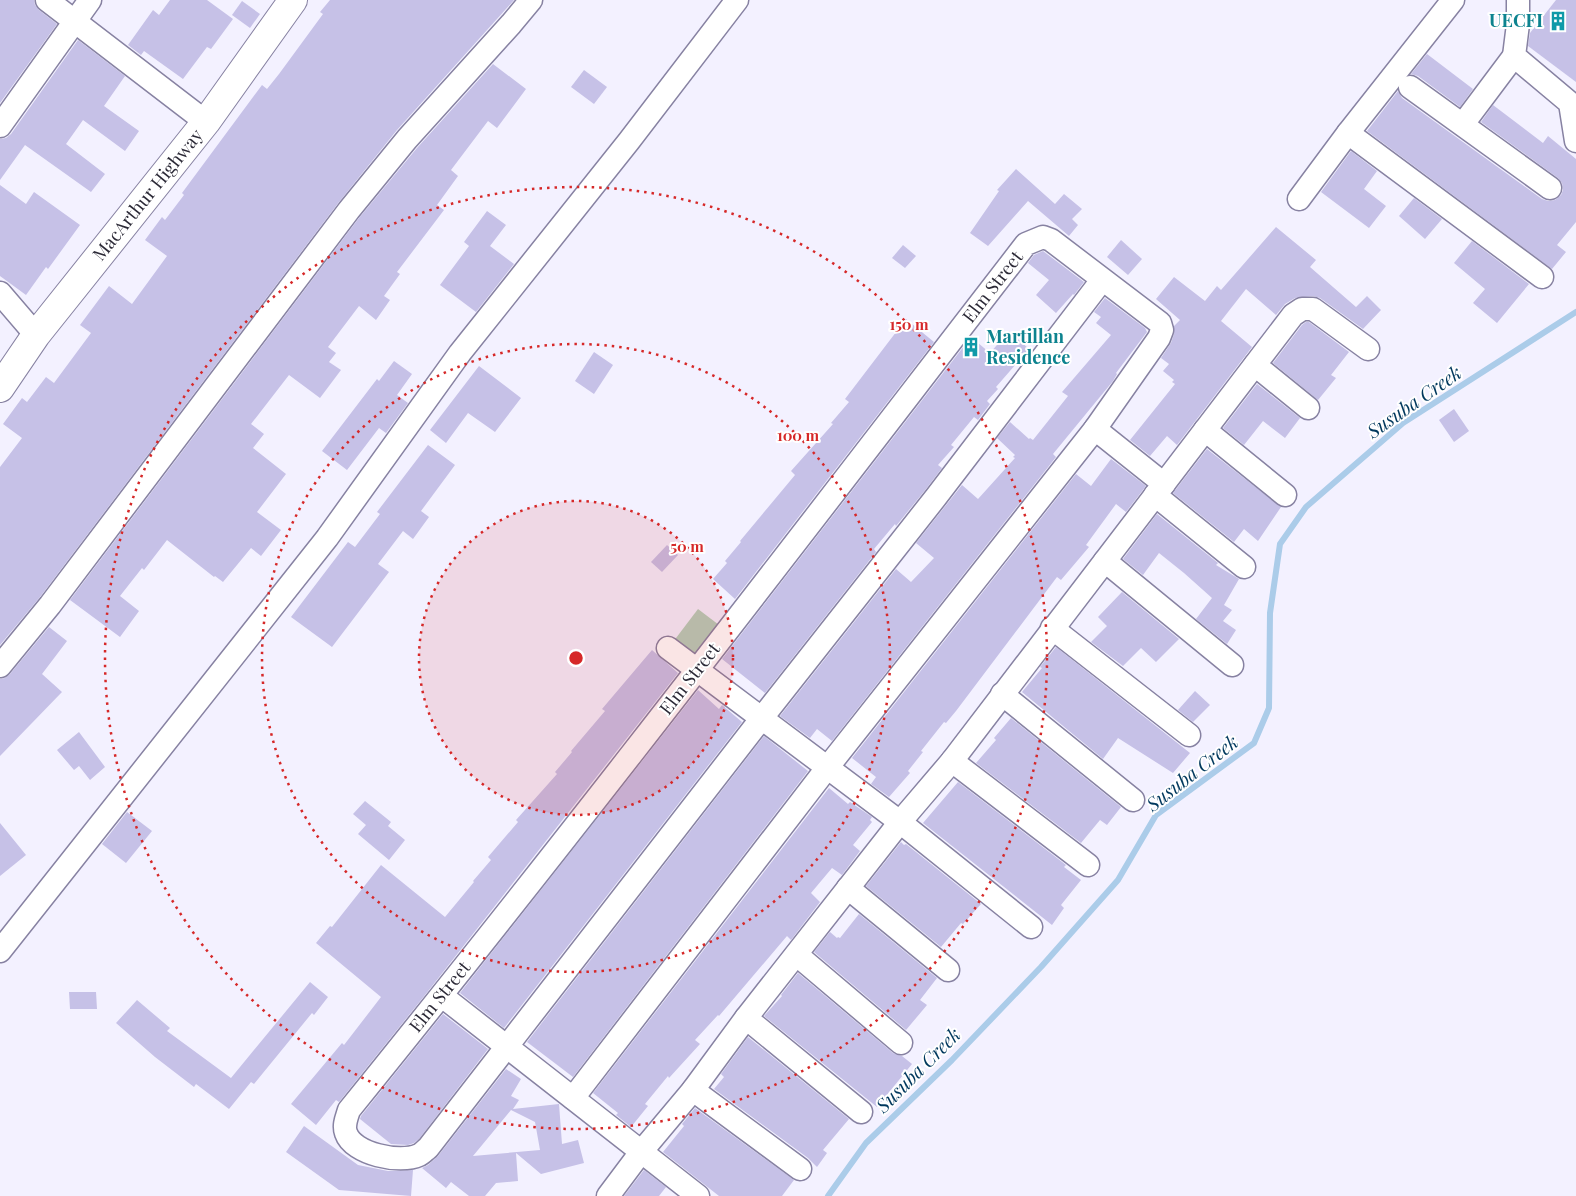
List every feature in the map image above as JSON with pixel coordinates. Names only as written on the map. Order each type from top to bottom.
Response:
[{"type":"highway","name":"MacArthur Highway","points":[[0,388],[36,336],[206,122],[293,0]]},
{"type":"street","points":[[47,0],[206,122]]},
{"type":"street","points":[[0,126],[90,0]]},
{"type":"street","points":[[0,666],[50,605],[349,210],[413,133],[531,0]]},
{"type":"street","points":[[0,951],[328,538],[460,353],[629,140],[736,0]]},
{"type":"street","points":[[1299,199],[1348,133],[1454,0]]},
{"type":"street","points":[[1463,124],[1514,56],[1518,24],[1518,0]]},
{"type":"street","points":[[1514,56],[1570,103],[1576,141]]},
{"type":"street","points":[[1410,87],[1550,188]]},
{"type":"street","points":[[1348,133],[1542,277]]},
{"type":"street","name":"Elm Street","points":[[507,1046],[428,1148],[419,1155],[396,1158],[367,1153],[350,1140],[346,1133],[345,1123],[349,1110],[442,996],[697,670],[1026,244],[1043,237],[1051,240],[1102,280]]},
{"type":"street","points":[[507,1046],[760,719],[936,497],[1102,280],[1160,323],[1162,330],[1159,338],[1095,429],[827,768],[573,1098]]},
{"type":"street","points":[[0,293],[36,336]]},
{"type":"street","points":[[608,1196],[641,1152],[693,1090],[746,1018],[900,822],[952,761],[1293,315],[1302,309],[1313,309],[1368,349]]},
{"type":"street","points":[[1255,365],[1308,408]]},
{"type":"street","points":[[1095,429],[1244,567]]},
{"type":"street","points":[[1205,430],[1285,495]]},
{"type":"street","points":[[1104,561],[1232,664]]},
{"type":"street","points":[[1052,628],[1190,735]]},
{"type":"street","points":[[668,648],[760,719],[900,822],[1031,926]]},
{"type":"street","points":[[1002,694],[1133,800]]},
{"type":"street","points":[[952,761],[1088,865]]},
{"type":"street","points":[[848,888],[948,970]]},
{"type":"street","points":[[797,955],[902,1043]]},
{"type":"street","points":[[442,996],[698,1196]]},
{"type":"street","points":[[746,1018],[861,1112]]},
{"type":"street","points":[[693,1090],[800,1169]]},
{"type":"green space","points":[[698,609],[723,628],[697,661],[673,642]]},
{"type":"building","points":[[0,0],[34,0],[39,10],[57,24],[0,103]]},
{"type":"building","points":[[170,0],[207,0],[233,19],[211,49],[207,47],[183,79],[144,51],[141,55],[128,45],[153,10],[159,15]]},
{"type":"building","points":[[330,0],[514,0],[397,130],[339,202],[40,597],[0,645],[0,467],[22,438],[3,424],[22,398],[27,402],[46,377],[54,383],[91,333],[80,325],[109,286],[132,304],[167,256],[145,240],[162,217],[165,220],[184,195],[182,193],[262,85],[267,89],[279,74],[323,14],[320,12]]},
{"type":"building","name":"UECFI","points":[[1556,0],[1576,0],[1576,82],[1528,46],[1530,33]]},
{"type":"building","points":[[242,1],[260,14],[250,28],[232,15]]},
{"type":"building","points":[[78,40],[125,76],[104,106],[139,131],[125,151],[83,120],[66,144],[105,174],[91,192],[25,145],[0,180],[0,139],[6,138],[11,134]]},
{"type":"building","points":[[1427,54],[1473,89],[1460,107],[1418,76],[1411,74]]},
{"type":"building","points":[[493,64],[526,89],[497,128],[488,121],[451,170],[458,176],[437,205],[444,210],[397,272],[400,274],[384,296],[390,300],[376,320],[359,306],[328,347],[336,353],[329,362],[341,370],[320,398],[289,375],[251,424],[264,434],[253,448],[286,474],[257,512],[281,530],[261,556],[251,548],[223,582],[167,540],[144,570],[142,568],[120,596],[139,611],[120,637],[70,600],[359,218],[417,148]]},
{"type":"building","points":[[584,70],[607,87],[594,104],[571,87]]},
{"type":"building","points":[[1398,91],[1402,98],[1542,199],[1548,201],[1555,200],[1561,195],[1563,190],[1562,183],[1558,178],[1481,122],[1493,105],[1543,143],[1548,136],[1576,159],[1576,222],[1557,245],[1566,252],[1552,269],[1367,131]]},
{"type":"building","points":[[1351,151],[1377,171],[1364,189],[1386,206],[1369,228],[1321,192]]},
{"type":"building","points":[[1016,169],[1055,204],[1064,194],[1082,209],[1072,219],[1078,225],[1069,236],[1028,201],[988,246],[970,233],[999,191],[997,190]]},
{"type":"building","points":[[0,185],[26,204],[34,192],[80,225],[48,269],[46,267],[26,295],[0,276]]},
{"type":"building","points":[[1414,198],[1442,219],[1425,239],[1399,216]]},
{"type":"building","points":[[487,211],[506,225],[490,246],[514,264],[476,312],[440,285],[469,246],[464,242]]},
{"type":"building","points":[[1276,227],[1316,260],[1310,267],[1356,307],[1367,296],[1381,310],[1363,329],[1320,298],[1313,296],[1295,298],[1285,304],[1276,315],[1246,289],[1221,321],[1252,347],[1177,445],[1167,436],[1150,456],[1130,440],[1175,384],[1172,382],[1174,380],[1163,371],[1169,364],[1161,358],[1171,343],[1174,326],[1180,320],[1156,299],[1174,277],[1205,301],[1217,286],[1221,290]]},
{"type":"building","points":[[1121,240],[1142,259],[1128,275],[1107,257]]},
{"type":"building","points":[[1472,241],[1529,284],[1497,323],[1473,303],[1485,289],[1454,263]]},
{"type":"building","points":[[903,245],[916,256],[905,268],[892,258]]},
{"type":"building","points":[[1043,251],[1084,282],[1056,313],[1036,295],[1049,280],[1028,263],[1034,255]]},
{"type":"building","points":[[1105,298],[1145,328],[1147,332],[1116,373],[1113,381],[1053,454],[1056,457],[832,741],[817,729],[810,738],[780,716],[896,569],[911,582],[934,558],[916,543],[962,485],[978,499],[1015,458],[1013,457],[1015,455],[997,438],[1010,422],[1029,439],[1033,440],[1068,396],[1062,392],[1111,335],[1096,323],[1101,317],[1094,312]]},
{"type":"building","points":[[906,319],[934,342],[735,599],[713,579],[727,563],[725,561],[740,541],[795,475],[791,471],[833,424],[831,423],[849,402],[845,399]]},
{"type":"building","points":[[1306,322],[1309,322],[1349,352],[1331,375],[1336,378],[1318,400],[1273,363]]},
{"type":"building","points":[[1009,331],[1029,349],[996,387],[998,389],[987,401],[990,404],[978,420],[974,417],[951,445],[954,447],[938,465],[942,468],[926,489],[896,526],[895,524],[874,549],[876,552],[765,693],[722,659],[971,337],[990,353]]},
{"type":"building","points":[[594,352],[613,365],[594,394],[575,381]]},
{"type":"building","points":[[394,361],[412,374],[397,395],[408,403],[386,433],[379,428],[347,470],[322,451],[377,379],[379,381]]},
{"type":"building","points":[[479,366],[521,398],[495,432],[468,413],[446,443],[430,430]]},
{"type":"building","points":[[1257,384],[1300,418],[1285,438],[1263,421],[1244,445],[1223,428]]},
{"type":"building","points":[[1454,409],[1469,431],[1454,442],[1439,420]]},
{"type":"building","points":[[428,445],[455,465],[421,511],[429,517],[413,539],[403,531],[378,564],[389,572],[332,647],[291,617],[348,542],[355,547],[380,514],[377,512]]},
{"type":"building","points":[[1207,449],[1281,507],[1258,541],[1244,529],[1234,542],[1173,493]]},
{"type":"building","points":[[1111,459],[1146,486],[1126,512],[1116,504],[1086,545],[1089,547],[1061,580],[1057,577],[956,711],[946,723],[944,722],[921,751],[923,752],[908,771],[910,773],[889,797],[871,784],[876,777],[852,758],[1076,474],[1091,486]]},
{"type":"building","points":[[1157,514],[1218,563],[1216,565],[1239,579],[1224,605],[1232,610],[1223,621],[1236,630],[1227,644],[1196,619],[1212,598],[1184,573],[1159,553],[1143,575],[1123,559]]},
{"type":"building","points":[[667,545],[678,555],[662,572],[651,562]]},
{"type":"building","points":[[1122,592],[1179,639],[1156,662],[1141,648],[1123,666],[1091,642],[1107,626],[1098,617]]},
{"type":"building","points":[[49,627],[67,641],[42,674],[62,692],[0,756],[0,679],[10,674]]},
{"type":"building","points":[[1056,647],[1190,753],[1173,773],[1118,738],[1103,759],[1022,692]]},
{"type":"building","points":[[652,650],[678,673],[425,995],[339,1102],[336,1100],[316,1125],[291,1104],[342,1043],[344,1045],[381,997],[316,943],[330,926],[332,927],[381,865],[445,917],[491,860],[488,857],[518,822],[516,820],[557,774],[555,772],[571,751],[605,711],[602,709]]},
{"type":"building","points":[[698,690],[719,709],[722,705],[742,722],[504,1028],[460,993]]},
{"type":"building","points":[[1195,691],[1210,705],[1193,722],[1178,710]]},
{"type":"building","points":[[1011,718],[1121,807],[1107,825],[1100,820],[1081,843],[976,763],[996,740],[994,738]]},
{"type":"building","points":[[79,732],[105,767],[90,780],[79,766],[74,770],[57,750]]},
{"type":"building","points":[[764,736],[808,771],[573,1077],[527,1042]]},
{"type":"building","points":[[958,782],[1066,865],[1064,867],[1081,880],[1061,905],[1064,908],[1052,925],[923,823]]},
{"type":"building","points":[[829,788],[848,804],[850,802],[872,817],[870,820],[872,822],[853,845],[860,851],[842,875],[832,868],[811,893],[820,902],[791,940],[787,936],[719,1016],[695,1040],[700,1044],[669,1078],[668,1076],[645,1104],[648,1106],[631,1127],[616,1115],[618,1113],[593,1093]]},
{"type":"building","points":[[365,801],[391,822],[388,826],[405,840],[389,860],[358,834],[366,825],[353,814]]},
{"type":"building","points":[[127,812],[152,831],[126,863],[102,844]]},
{"type":"building","points":[[0,823],[26,855],[0,876]]},
{"type":"building","points":[[901,842],[981,904],[963,924],[961,923],[941,947],[866,886]]},
{"type":"building","points":[[859,914],[937,978],[920,1000],[927,1005],[906,1030],[814,952],[830,932],[837,938],[840,938]]},
{"type":"building","points":[[798,973],[893,1053],[902,1056],[912,1064],[877,1107],[764,1016],[782,996]]},
{"type":"building","points":[[310,982],[328,997],[314,1015],[312,1013],[254,1084],[251,1082],[229,1109],[196,1084],[194,1087],[155,1057],[116,1023],[137,1000],[170,1028],[167,1031],[231,1078]]},
{"type":"building","points":[[69,992],[96,992],[97,1009],[70,1009]]},
{"type":"building","points":[[443,1014],[488,1049],[419,1139],[408,1145],[391,1144],[360,1119],[361,1116]]},
{"type":"building","points":[[748,1037],[849,1119],[823,1150],[827,1153],[817,1167],[808,1158],[714,1089],[724,1077],[721,1074]]},
{"type":"building","points":[[506,1069],[521,1079],[511,1096],[519,1100],[513,1109],[559,1104],[562,1144],[578,1140],[584,1163],[541,1174],[516,1153],[518,1181],[496,1183],[485,1196],[469,1196],[451,1182],[446,1188],[422,1168],[438,1156]],"holes":[[[511,1110],[535,1122],[540,1150],[473,1156]]]},
{"type":"building","points":[[695,1108],[794,1180],[782,1196],[719,1196],[663,1152],[684,1126],[682,1124]]},
{"type":"building","points":[[304,1126],[358,1165],[388,1171],[413,1170],[411,1196],[339,1190],[286,1152]]},
{"type":"building","points":[[644,1170],[666,1187],[659,1196],[624,1196]]},
{"type":"waterway","name":"Susuba Creek","points":[[828,1196],[866,1143],[952,1060],[1041,967],[1118,880],[1156,815],[1254,743],[1269,708],[1270,613],[1280,544],[1306,507],[1403,423],[1576,312]]},
{"type":"place","name":"UECFI","points":[[1558,21]]},
{"type":"place","name":"Martillan Residence","points":[[971,347]]}]
